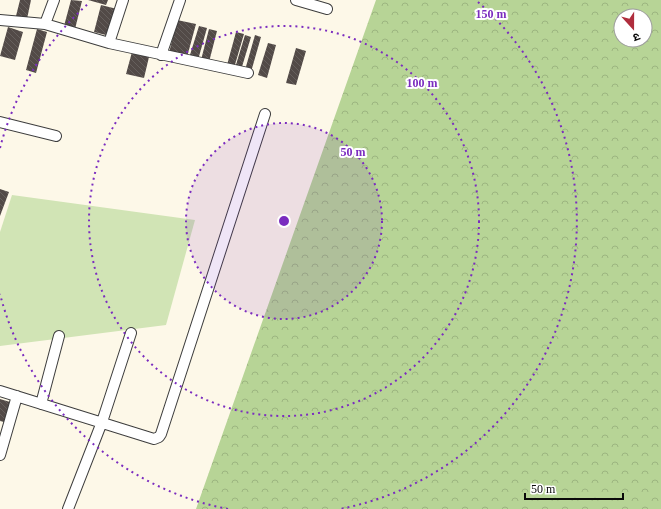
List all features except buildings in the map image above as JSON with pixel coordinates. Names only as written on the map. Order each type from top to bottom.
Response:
[{"type":"street","points":[[45,24],[54,0]]},
{"type":"street","points":[[109,43],[123,0]]},
{"type":"street","points":[[161,55],[180,0]]},
{"type":"street","points":[[296,0],[327,9]]},
{"type":"street","points":[[0,20],[45,24],[109,43],[248,74]]},
{"type":"street","points":[[0,391],[154,439],[161,434],[265,114]]},
{"type":"street","points":[[0,122],[56,136]]},
{"type":"street","points":[[68,509],[102,422],[131,333]]},
{"type":"street","points":[[41,404],[59,336]]},
{"type":"street","points":[[0,455],[17,396]]},
{"type":"green space","points":[[376,0],[661,0],[661,509],[196,509]]},
{"type":"green space","points":[[12,195],[195,220],[166,325],[0,346],[0,232]]}]
